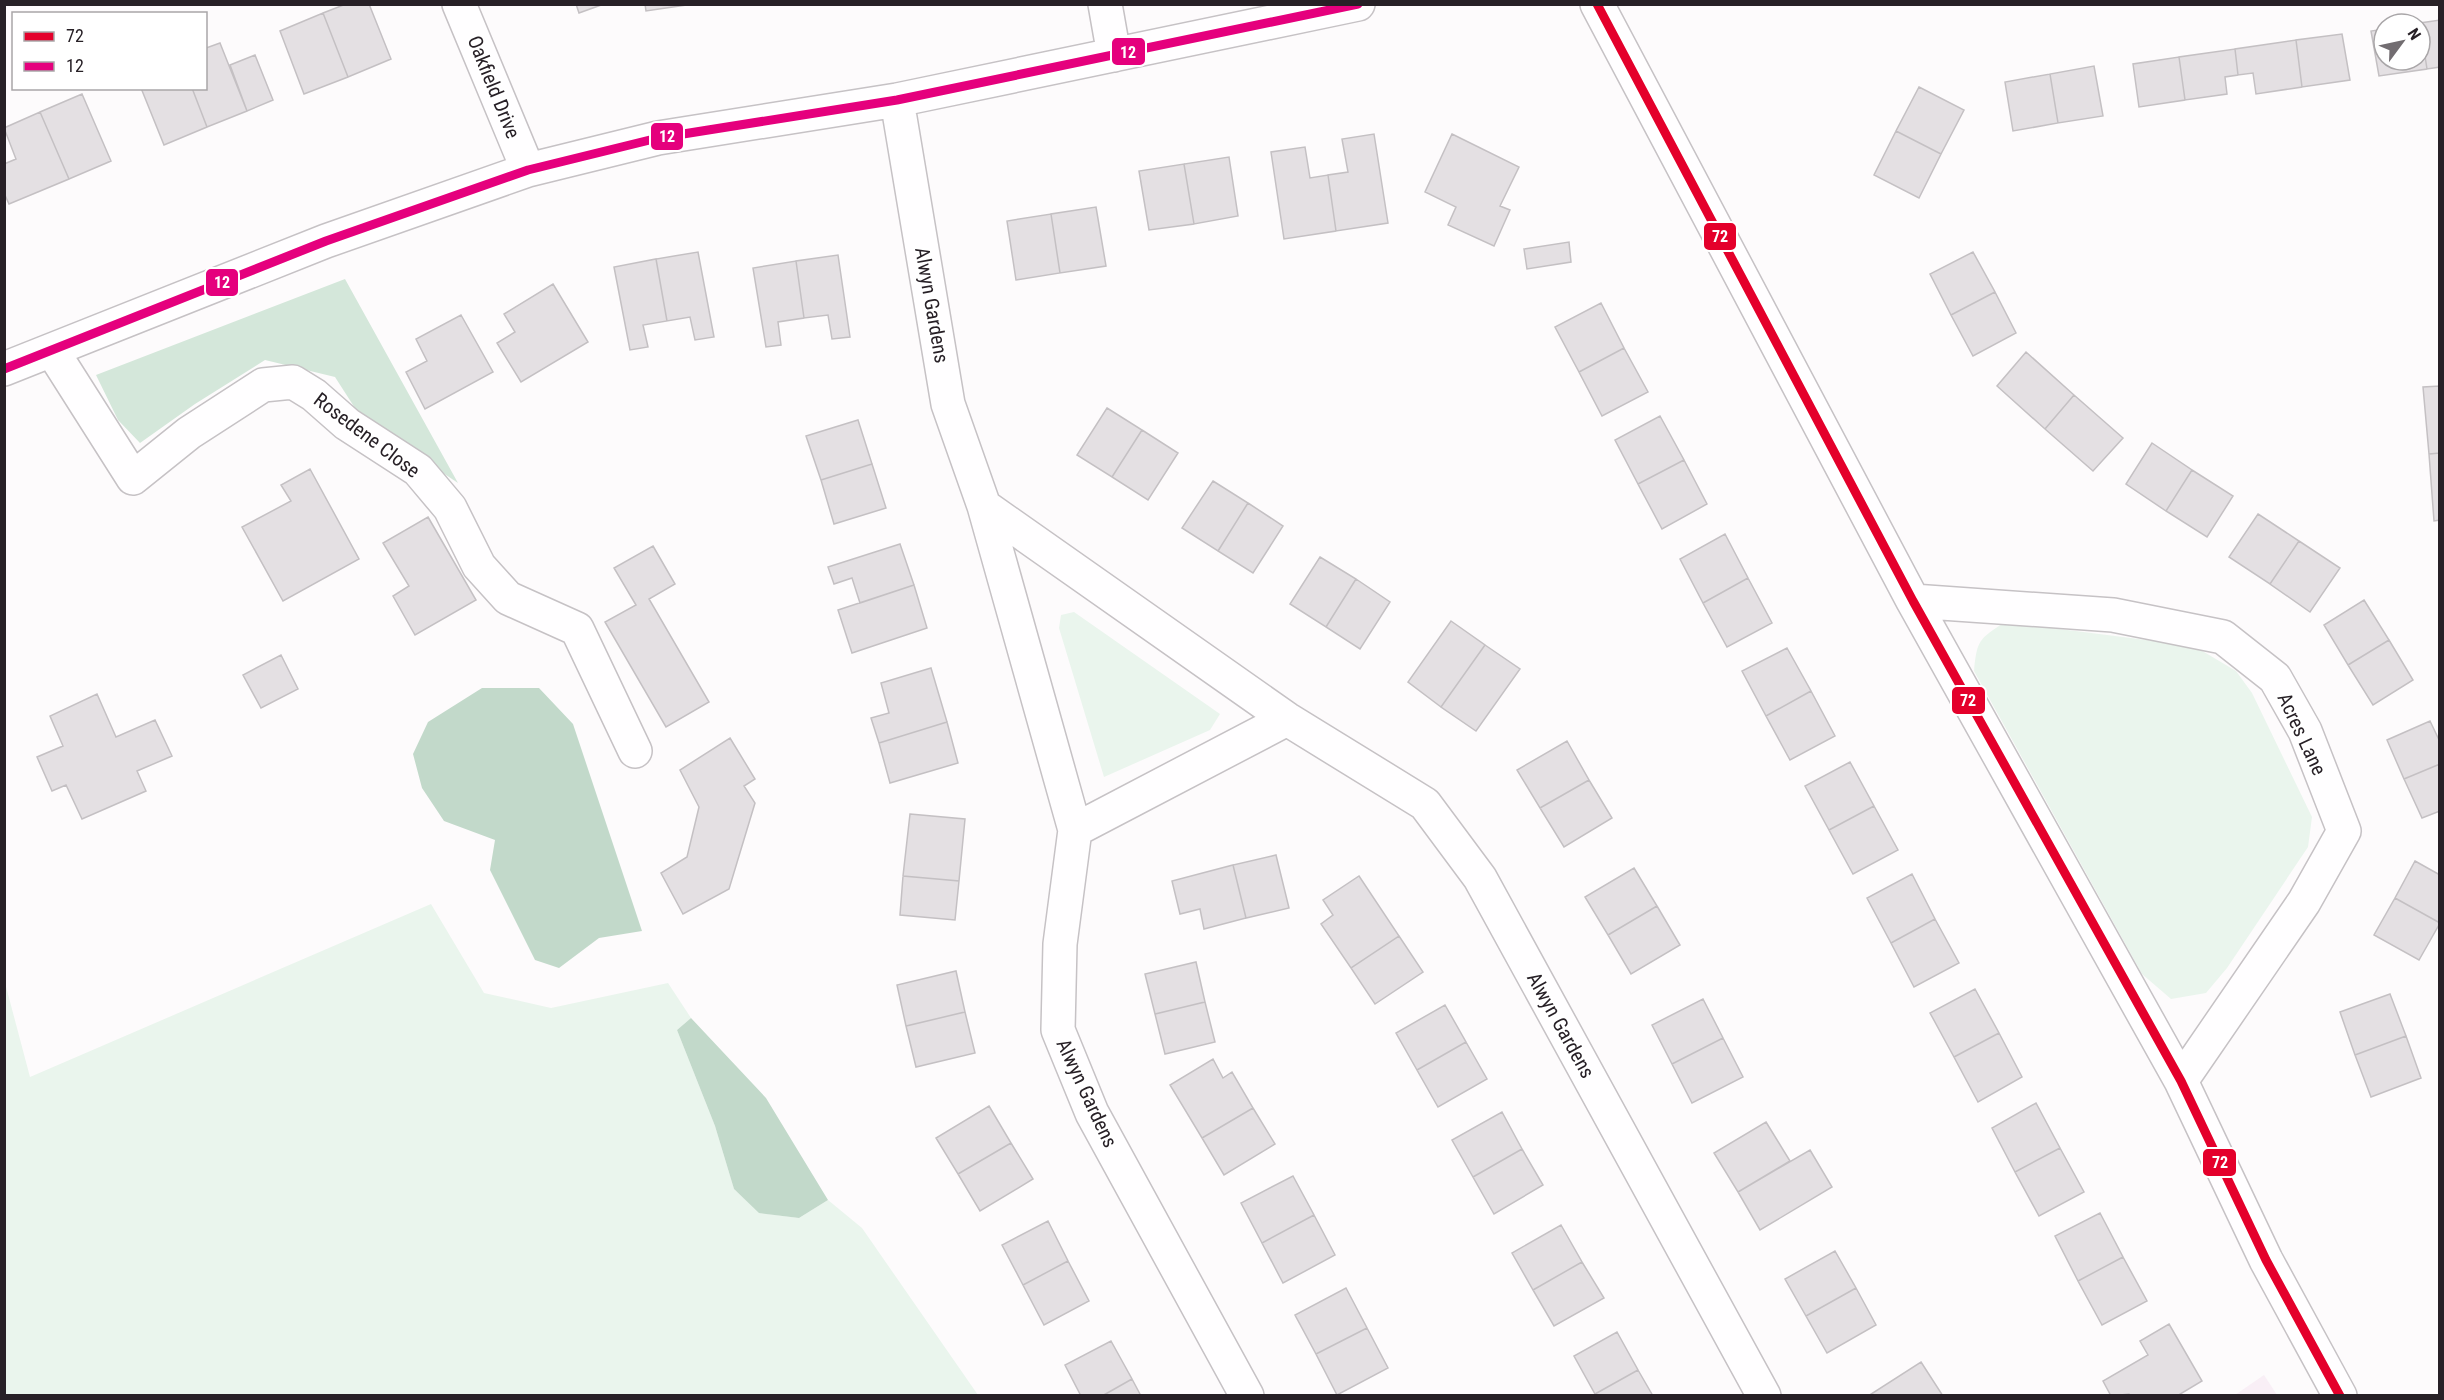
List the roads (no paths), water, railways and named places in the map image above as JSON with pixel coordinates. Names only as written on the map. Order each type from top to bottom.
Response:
[{"type":"street","name":"Oakfield Drive","points":[[459,4],[528,170]]},
{"type":"street","points":[[1105,4],[1114,55]]},
{"type":"street","points":[[1597,4],[1913,601],[2181,1081],[2266,1260],[2340,1395]]},
{"type":"street","points":[[4,369],[53,352],[326,241],[528,170],[658,138],[897,100],[1339,6]]},
{"type":"street","name":"Alwyn Gardens","points":[[897,100],[948,404],[984,506],[1076,830],[1060,944],[1058,1030],[1092,1113],[1247,1395]]},
{"type":"street","name":"Rosedene Close","points":[[53,352],[133,478],[189,433],[263,385],[293,382],[314,395],[346,424],[418,470],[450,508],[479,566],[508,598],[577,629],[635,751]]},
{"type":"street","name":"Alwyn Gardens","points":[[984,506],[1287,718],[1425,804],[1480,878],[1764,1395]]},
{"type":"street","name":"Acres Lane","points":[[1913,601],[2113,615],[2223,637],[2275,678],[2304,732],[2344,831],[2304,902],[2181,1081]]},
{"type":"street","points":[[1076,830],[1287,718]]}]
